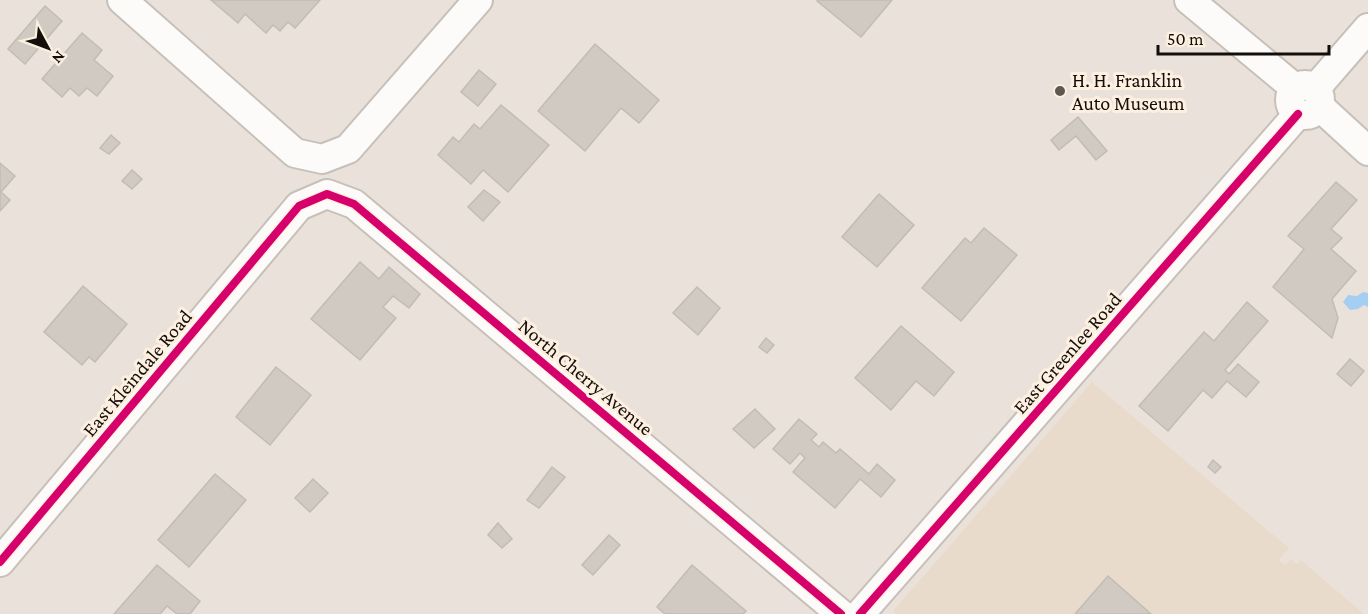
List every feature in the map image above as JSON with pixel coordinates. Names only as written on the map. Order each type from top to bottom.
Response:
[{"type":"street","points":[[122,0],[295,153],[322,159],[348,149],[478,0]]},
{"type":"street","points":[[1189,0],[1368,151]]},
{"type":"street","name":"East Greenlee Road","points":[[860,614],[1368,28]]},
{"type":"street","name":"North Cherry Avenue","points":[[299,206],[327,194],[354,204],[841,614]]},
{"type":"street","name":"East Kleindale Road","points":[[0,562],[299,206]]},
{"type":"shaded area","points":[[1092,382],[1289,548],[1279,560],[1285,565],[1291,559],[1297,564],[1301,560],[1364,614],[896,614],[893,611]]},
{"type":"water","points":[[1363,292],[1368,293],[1368,307],[1364,305],[1350,310],[1343,302],[1348,295],[1357,296]]},
{"type":"building","points":[[211,0],[320,0],[295,28],[288,22],[280,31],[273,25],[266,33],[245,14],[238,23]]},
{"type":"building","points":[[818,0],[892,0],[861,37]]},
{"type":"building","points":[[45,6],[62,21],[25,64],[8,49]]},
{"type":"building","points":[[82,33],[102,50],[94,60],[113,76],[97,96],[87,88],[79,96],[70,88],[62,97],[42,79]]},
{"type":"building","points":[[595,44],[659,100],[639,123],[621,108],[585,151],[538,111]]},
{"type":"building","points":[[479,70],[496,84],[478,106],[461,92]]},
{"type":"building","points":[[501,105],[549,145],[508,192],[483,170],[471,184],[438,155],[453,137],[459,142],[474,124],[480,129]]},
{"type":"building","points":[[1078,117],[1107,151],[1096,160],[1076,136],[1059,150],[1051,140]]},
{"type":"building","points":[[111,135],[120,143],[109,154],[100,148]]},
{"type":"building","points":[[0,163],[15,176],[1,192],[10,200],[0,211]]},
{"type":"building","points":[[132,170],[142,179],[132,189],[122,181]]},
{"type":"building","points":[[1336,182],[1357,200],[1331,229],[1342,238],[1331,249],[1356,271],[1332,299],[1338,318],[1332,338],[1273,287],[1304,249],[1288,236]]},
{"type":"building","points":[[484,190],[500,202],[483,221],[468,207]]},
{"type":"building","points":[[879,194],[914,225],[877,267],[842,237]]},
{"type":"building","points":[[984,228],[1017,255],[961,321],[922,288],[965,238],[971,243]]},
{"type":"building","points":[[360,262],[379,279],[389,267],[420,294],[409,308],[393,296],[383,307],[396,318],[360,360],[311,319]]},
{"type":"building","points":[[83,286],[127,324],[95,362],[89,357],[82,365],[44,332]]},
{"type":"building","points":[[697,287],[720,308],[698,335],[673,313]]},
{"type":"building","points":[[1247,302],[1268,321],[1225,370],[1229,374],[1238,364],[1259,382],[1246,397],[1227,381],[1212,398],[1203,390],[1168,431],[1139,406],[1204,332],[1214,341]]},
{"type":"building","points":[[901,326],[954,372],[934,396],[916,381],[891,410],[855,378]]},
{"type":"building","points":[[766,338],[774,345],[767,353],[759,347]]},
{"type":"building","points":[[1350,359],[1364,371],[1351,386],[1337,374]]},
{"type":"building","points":[[276,367],[311,395],[270,445],[236,417]]},
{"type":"building","points":[[755,409],[775,429],[754,448],[733,429]]},
{"type":"building","points":[[799,419],[817,434],[811,440],[819,447],[823,442],[836,453],[840,449],[869,474],[877,464],[895,480],[881,497],[860,479],[835,508],[793,472],[805,458],[800,453],[790,464],[773,449]]},
{"type":"building","points":[[1213,460],[1221,467],[1215,473],[1208,467]]},
{"type":"building","points":[[552,467],[565,477],[539,508],[527,500]]},
{"type":"building","points":[[215,474],[246,500],[189,567],[158,540]]},
{"type":"building","points":[[313,479],[328,493],[310,512],[295,498]]},
{"type":"building","points":[[498,523],[512,539],[502,548],[488,535]]},
{"type":"building","points":[[609,535],[620,545],[593,575],[582,565]]},
{"type":"building","points":[[157,565],[200,601],[190,614],[177,614],[167,606],[160,614],[114,614]]},
{"type":"building","points":[[692,565],[746,611],[743,614],[665,614],[657,607]]},
{"type":"building","points":[[1108,576],[1151,614],[1075,614]]},
{"type":"cycle path","points":[[860,614],[1298,114]]},
{"type":"cycle path","points":[[0,562],[299,206],[327,194],[354,204],[841,614]]},
{"type":"place","name":"H. H. Franklin Auto Museum","points":[[1060,91]]}]
